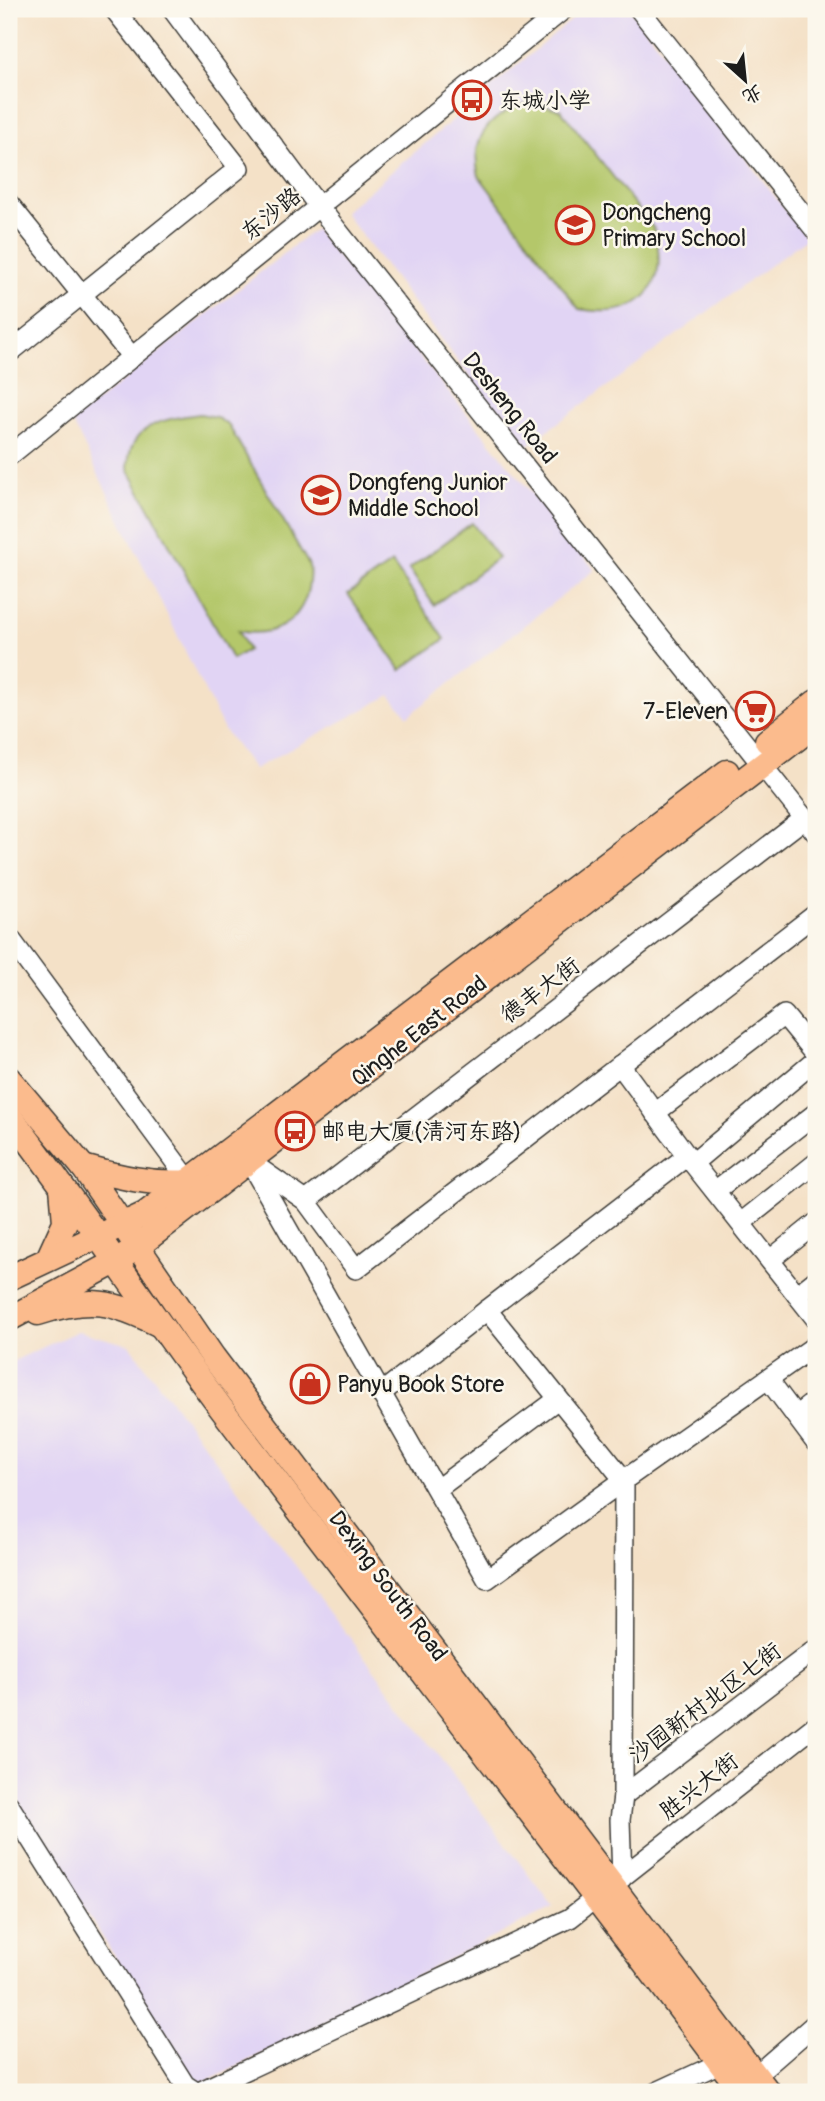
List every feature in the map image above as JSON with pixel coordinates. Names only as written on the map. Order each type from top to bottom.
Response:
[{"type":"main road","name":"Qinghe East Road","points":[[9,1278],[99,1236],[131,1236],[249,1161],[759,759],[816,702]]},
{"type":"main road","name":"Qinghe East Road","points":[[9,1320],[117,1261],[131,1236],[190,1182],[759,759],[816,724]]},
{"type":"main road","name":"Dexing South Road","points":[[9,1079],[83,1167],[213,1357],[755,2087]]},
{"type":"main road","name":"Dexing South Road","points":[[9,1115],[61,1183],[220,1407],[609,1892],[720,2063],[755,2087]]},
{"type":"main road","points":[[83,1167],[164,1184],[190,1182]]},
{"type":"main road","points":[[48,1259],[65,1222],[61,1183]]},
{"type":"main road","points":[[9,1320],[50,1309],[105,1301],[164,1327]]},
{"type":"street","points":[[9,353],[80,293],[239,168],[114,9]]},
{"type":"street","name":"Desheng Road","points":[[172,9],[319,207],[811,826]]},
{"type":"street","name":"东沙路","points":[[9,456],[564,9]]},
{"type":"street","points":[[639,9],[816,231]]},
{"type":"street","points":[[9,204],[132,357]]},
{"type":"street","name":"德丰大街","points":[[306,1201],[811,826]]},
{"type":"street","points":[[249,1161],[306,1201],[356,1269],[816,914]]},
{"type":"street","points":[[9,937],[190,1182]]},
{"type":"street","points":[[655,1112],[784,1016],[816,1054]]},
{"type":"street","points":[[380,1394],[816,1060]]},
{"type":"street","points":[[620,1065],[690,1159],[816,1318]]},
{"type":"street","points":[[715,1191],[816,1113]]},
{"type":"street","points":[[249,1161],[487,1580],[816,1345]]},
{"type":"street","points":[[740,1223],[816,1163]]},
{"type":"street","points":[[770,1260],[816,1223]]},
{"type":"street","points":[[797,1295],[816,1280]]},
{"type":"street","points":[[9,1805],[185,2084],[198,2092],[570,1918],[609,1892],[623,1796],[624,1480],[488,1310]]},
{"type":"street","points":[[768,1379],[816,1441]]},
{"type":"street","points":[[437,1489],[558,1399]]},
{"type":"street","points":[[796,1416],[816,1400]]},
{"type":"street","name":"沙园新村北区七街","points":[[623,1796],[816,1649]]},
{"type":"street","name":"胜兴大街","points":[[609,1892],[816,1725]]},
{"type":"street","points":[[232,2087],[609,1892]]},
{"type":"street","points":[[755,2087],[816,2023]]},
{"type":"street","points":[[657,2092],[720,2063]]},
{"type":"shaded area","name":"Dongcheng Primary School","points":[[584,9],[630,9],[807,238],[524,448],[344,212]]},
{"type":"shaded area","name":"Dongfeng Junior Middle School","points":[[315,229],[595,570],[408,716],[390,695],[254,769],[224,730],[72,421]]},
{"type":"shaded area","points":[[78,1331],[129,1345],[553,1907],[198,2086],[9,1792],[9,1363]]},
{"type":"green space","points":[[532,102],[561,110],[654,229],[658,268],[654,284],[645,296],[634,304],[618,310],[579,309],[479,176],[477,149],[487,127],[506,112]]},
{"type":"green space","points":[[200,414],[216,417],[229,426],[309,565],[306,595],[293,618],[269,631],[238,631],[248,650],[232,659],[128,469],[134,442],[150,426],[173,418]]},
{"type":"green space","points":[[472,523],[498,558],[434,605],[409,569]]},
{"type":"green space","points":[[392,563],[445,639],[401,670],[348,594]]},
{"type":"place","name":"东城小学","points":[[472,100]]},
{"type":"place","name":"Dongcheng Primary School","points":[[575,225]]},
{"type":"place","name":"Dongfeng Junior Middle School","points":[[321,495]]},
{"type":"place","name":"7-Eleven","points":[[755,711]]},
{"type":"place","name":"邮电大厦(清河东路)","points":[[295,1131]]},
{"type":"place","name":"Panyu Book Store","points":[[310,1384]]}]
